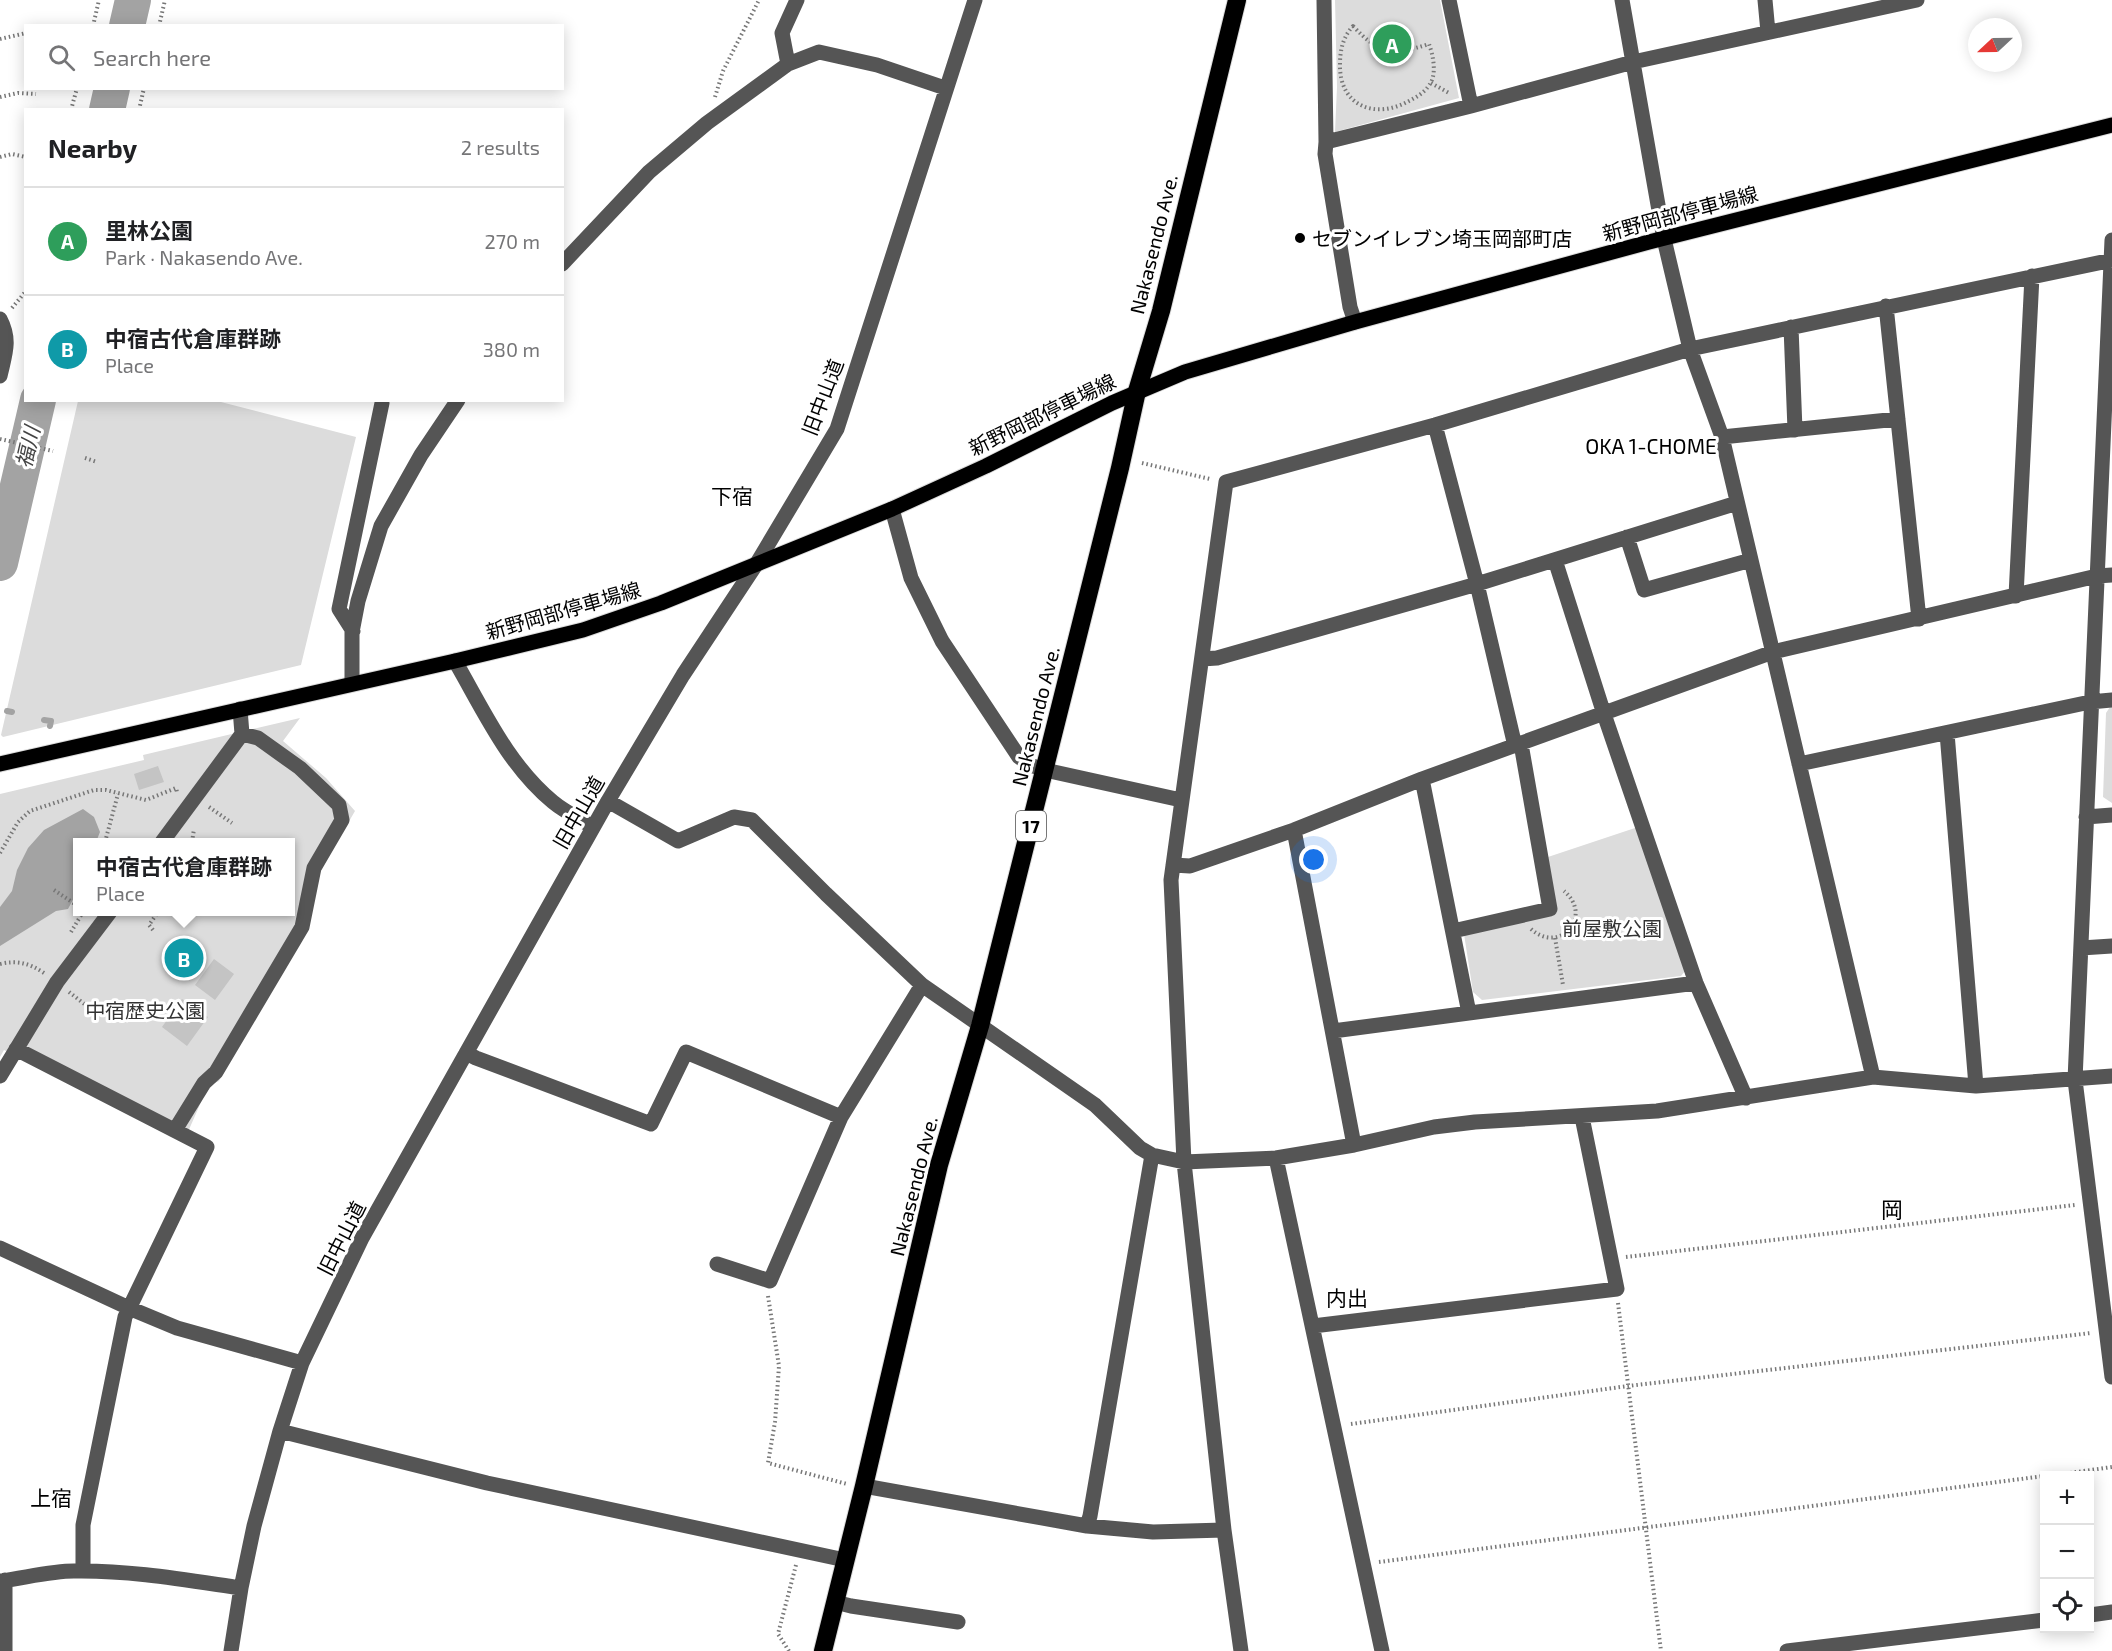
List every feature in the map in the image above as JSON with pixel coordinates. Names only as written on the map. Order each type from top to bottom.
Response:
[{"type":"highway","name":"Nakasendo Ave.","points":[[823,1651],[939,1165],[980,1026],[1117,480],[1137,391],[1161,310],[1237,0]]},
{"type":"main road","name":"新野岡部停車場線","points":[[0,764],[583,630],[662,603],[892,508],[986,466],[1087,414],[1185,372],[1354,322],[1664,239],[2112,125]]},
{"type":"street","points":[[788,64],[782,33],[797,0]]},
{"type":"street","name":"旧中山道","points":[[231,1651],[254,1526],[280,1431],[302,1363],[362,1238],[593,827],[683,675],[758,563],[837,429],[975,0]]},
{"type":"street","points":[[1324,0],[1327,166],[1354,322]]},
{"type":"street","points":[[1449,0],[1471,106]]},
{"type":"street","points":[[1622,0],[1664,239],[1690,349],[1722,437],[1873,1077]]},
{"type":"street","points":[[1765,0],[1768,32]]},
{"type":"street","points":[[1326,142],[1633,62],[1915,0]]},
{"type":"street","points":[[564,262],[649,172],[706,123],[788,64],[819,52],[877,65],[945,88]]},
{"type":"street","points":[[2112,240],[2105,576],[2090,702],[2075,1080],[2112,1377]]},
{"type":"street","points":[[1240,1651],[1224,1530],[1184,1162],[1171,880],[1226,482],[1435,425],[1690,349],[2111,260]]},
{"type":"street","points":[[2016,596],[2032,276]]},
{"type":"street","points":[[1886,306],[1919,619]]},
{"type":"street","points":[[0,319],[7,334],[7,348],[0,376]]},
{"type":"street","points":[[1791,327],[1795,430]]},
{"type":"street","points":[[352,683],[353,630],[358,601],[381,526],[420,455],[457,402]]},
{"type":"street","points":[[353,630],[339,609],[382,403]]},
{"type":"street","points":[[1722,437],[1898,419]]},
{"type":"street","points":[[1435,425],[1518,745],[1550,909],[1453,931]]},
{"type":"street","points":[[1202,659],[1217,658],[1477,584],[1737,504]]},
{"type":"street","points":[[892,508],[911,578],[942,641],[1019,758],[1045,770],[1181,800]]},
{"type":"street","points":[[1627,537],[1644,591],[1751,560]]},
{"type":"street","points":[[1555,560],[1604,714],[1696,983],[1746,1098]]},
{"type":"street","points":[[1173,865],[1190,866],[1294,830],[1422,780],[1773,652],[2105,576]]},
{"type":"street","points":[[455,661],[506,751],[521,772],[555,803],[593,827]]},
{"type":"street","points":[[1799,764],[2090,702],[2112,700]]},
{"type":"street","points":[[166,838],[242,734],[240,709]]},
{"type":"street","points":[[1947,733],[1976,1086]]},
{"type":"street","points":[[175,1130],[204,1083],[216,1072],[303,927],[314,868],[342,820],[339,805],[300,768],[258,738],[242,734]]},
{"type":"street","points":[[1422,780],[1469,1013]]},
{"type":"street","points":[[608,801],[678,842],[734,817],[752,820],[922,985],[1095,1106],[1140,1148],[1152,1155],[1184,1162],[1276,1158],[1354,1145],[1434,1127],[1475,1122],[1657,1111],[1873,1077],[1976,1086],[2112,1076]]},
{"type":"street","points":[[2086,817],[2112,815]]},
{"type":"street","points":[[1294,830],[1354,1145]]},
{"type":"street","points":[[0,1076],[57,982],[107,916]]},
{"type":"street","points":[[2081,948],[2112,946]]},
{"type":"street","points":[[1333,1031],[1696,983]]},
{"type":"street","points":[[717,1264],[770,1281],[841,1117],[922,985]]},
{"type":"street","points":[[16,1049],[207,1147],[125,1317],[83,1525],[84,1571]]},
{"type":"street","points":[[466,1053],[651,1124],[686,1052],[841,1117]]},
{"type":"street","points":[[1313,1326],[1617,1288],[1582,1117]]},
{"type":"street","points":[[1087,1526],[1152,1155]]},
{"type":"street","points":[[1276,1158],[1382,1651]]},
{"type":"street","points":[[0,1248],[177,1328],[302,1363]]},
{"type":"street","points":[[280,1431],[487,1483],[846,1560]]},
{"type":"street","points":[[864,1486],[1087,1526],[1153,1532],[1224,1530]]},
{"type":"street","points":[[5,1651],[2,1581],[84,1571],[157,1575],[241,1588]]},
{"type":"street","points":[[835,1602],[958,1622]]},
{"type":"street","points":[[2094,1614],[2112,1612]]},
{"type":"street","points":[[1787,1651],[2040,1620]]},
{"type":"path","points":[[93,24],[99,0]]},
{"type":"path","points":[[159,24],[165,0]]},
{"type":"path","points":[[706,123],[723,71],[759,0]]},
{"type":"path","points":[[1353,26],[1367,41],[1384,50],[1405,52],[1429,44],[1433,57],[1431,83],[1420,95],[1397,108],[1375,111],[1358,104],[1347,94],[1340,77],[1340,49],[1353,26]]},
{"type":"path","points":[[0,39],[24,33]]},
{"type":"path","points":[[72,108],[76,90]]},
{"type":"path","points":[[139,108],[144,90]]},
{"type":"path","points":[[0,98],[18,93],[36,94]]},
{"type":"path","points":[[0,157],[12,154],[24,157]]},
{"type":"path","points":[[0,440],[53,451]]},
{"type":"path","points":[[85,458],[98,462]]},
{"type":"path","points":[[1142,463],[1226,482]]},
{"type":"path","points":[[0,853],[18,822],[30,811],[94,790],[106,790],[146,800],[176,788],[177,796]]},
{"type":"path","points":[[106,838],[118,794]]},
{"type":"path","points":[[196,798],[232,823]]},
{"type":"path","points":[[54,890],[73,903]]},
{"type":"path","points":[[1524,915],[1531,929],[1537,935],[1546,938],[1555,938],[1570,929],[1574,922]]},
{"type":"path","points":[[153,930],[149,926],[155,916]]},
{"type":"path","points":[[1555,938],[1566,1000]]},
{"type":"path","points":[[0,964],[12,962],[31,964],[92,1010]]},
{"type":"path","points":[[1611,1259],[2090,1203]]},
{"type":"path","points":[[770,1281],[767,1292],[779,1366],[775,1422],[768,1463],[864,1486]]},
{"type":"path","points":[[1617,1288],[1661,1651]]},
{"type":"path","points":[[1334,1426],[1628,1386],[2106,1332]]},
{"type":"path","points":[[2083,1471],[2112,1467]]},
{"type":"path","points":[[1364,1564],[2040,1477]]},
{"type":"path","points":[[789,1651],[778,1634],[799,1551]]},
{"type":"green space","points":[[1335,0],[1440,0],[1459,98],[1335,132],[1337,87]]},
{"type":"green space","points":[[78,402],[221,402],[356,437],[301,665],[3,737],[1,735]]},
{"type":"green space","points":[[2112,707],[2112,803],[2103,797],[2106,713]]},
{"type":"green space","name":"中宿歴史公園","points":[[300,718],[283,741],[326,778],[355,811],[318,875],[309,922],[219,1081],[208,1086],[184,1141],[4,1050],[0,1057],[0,794],[144,760],[143,755]]},
{"type":"green space","name":"前屋敷公園","points":[[1638,827],[1685,971],[1681,976],[1482,1000],[1473,992],[1464,934],[1557,913],[1548,857]]},
{"type":"shaded area","points":[[83,809],[94,817],[100,832],[98,838],[73,838],[73,900],[68,909],[56,911],[0,946],[0,907],[12,891],[17,870],[28,848],[44,830]]},
{"type":"building","points":[[158,766],[164,782],[139,790],[134,774]]},
{"type":"building","points":[[214,959],[234,974],[215,1000],[195,985]]},
{"type":"building","points":[[182,999],[208,1017],[187,1046],[162,1027]]},
{"type":"waterway","name":"福川","points":[[127,24],[133,0]]},
{"type":"waterway","name":"福川","points":[[107,108],[112,90]]},
{"type":"waterway","name":"福川","points":[[0,563],[38,402]]},
{"type":"waterway","points":[[7,711],[12,712]]},
{"type":"waterway","points":[[44,720],[51,721],[50,726]]},
{"type":"place","name":"里林公園","points":[[1392,44]]},
{"type":"place","name":"セブンイレブン埼玉岡部町店","points":[[1300,238]]},
{"type":"place","name":"中宿古代倉庫群跡","points":[[184,958]]},
{"type":"district","name":"OKA 1-CHOME","points":[[1651,445]]},
{"type":"district","name":"下宿","points":[[732,495]]},
{"type":"district","name":"岡","points":[[1892,1209]]},
{"type":"district","name":"内出","points":[[1347,1297]]},
{"type":"district","name":"上宿","points":[[51,1497]]}]
